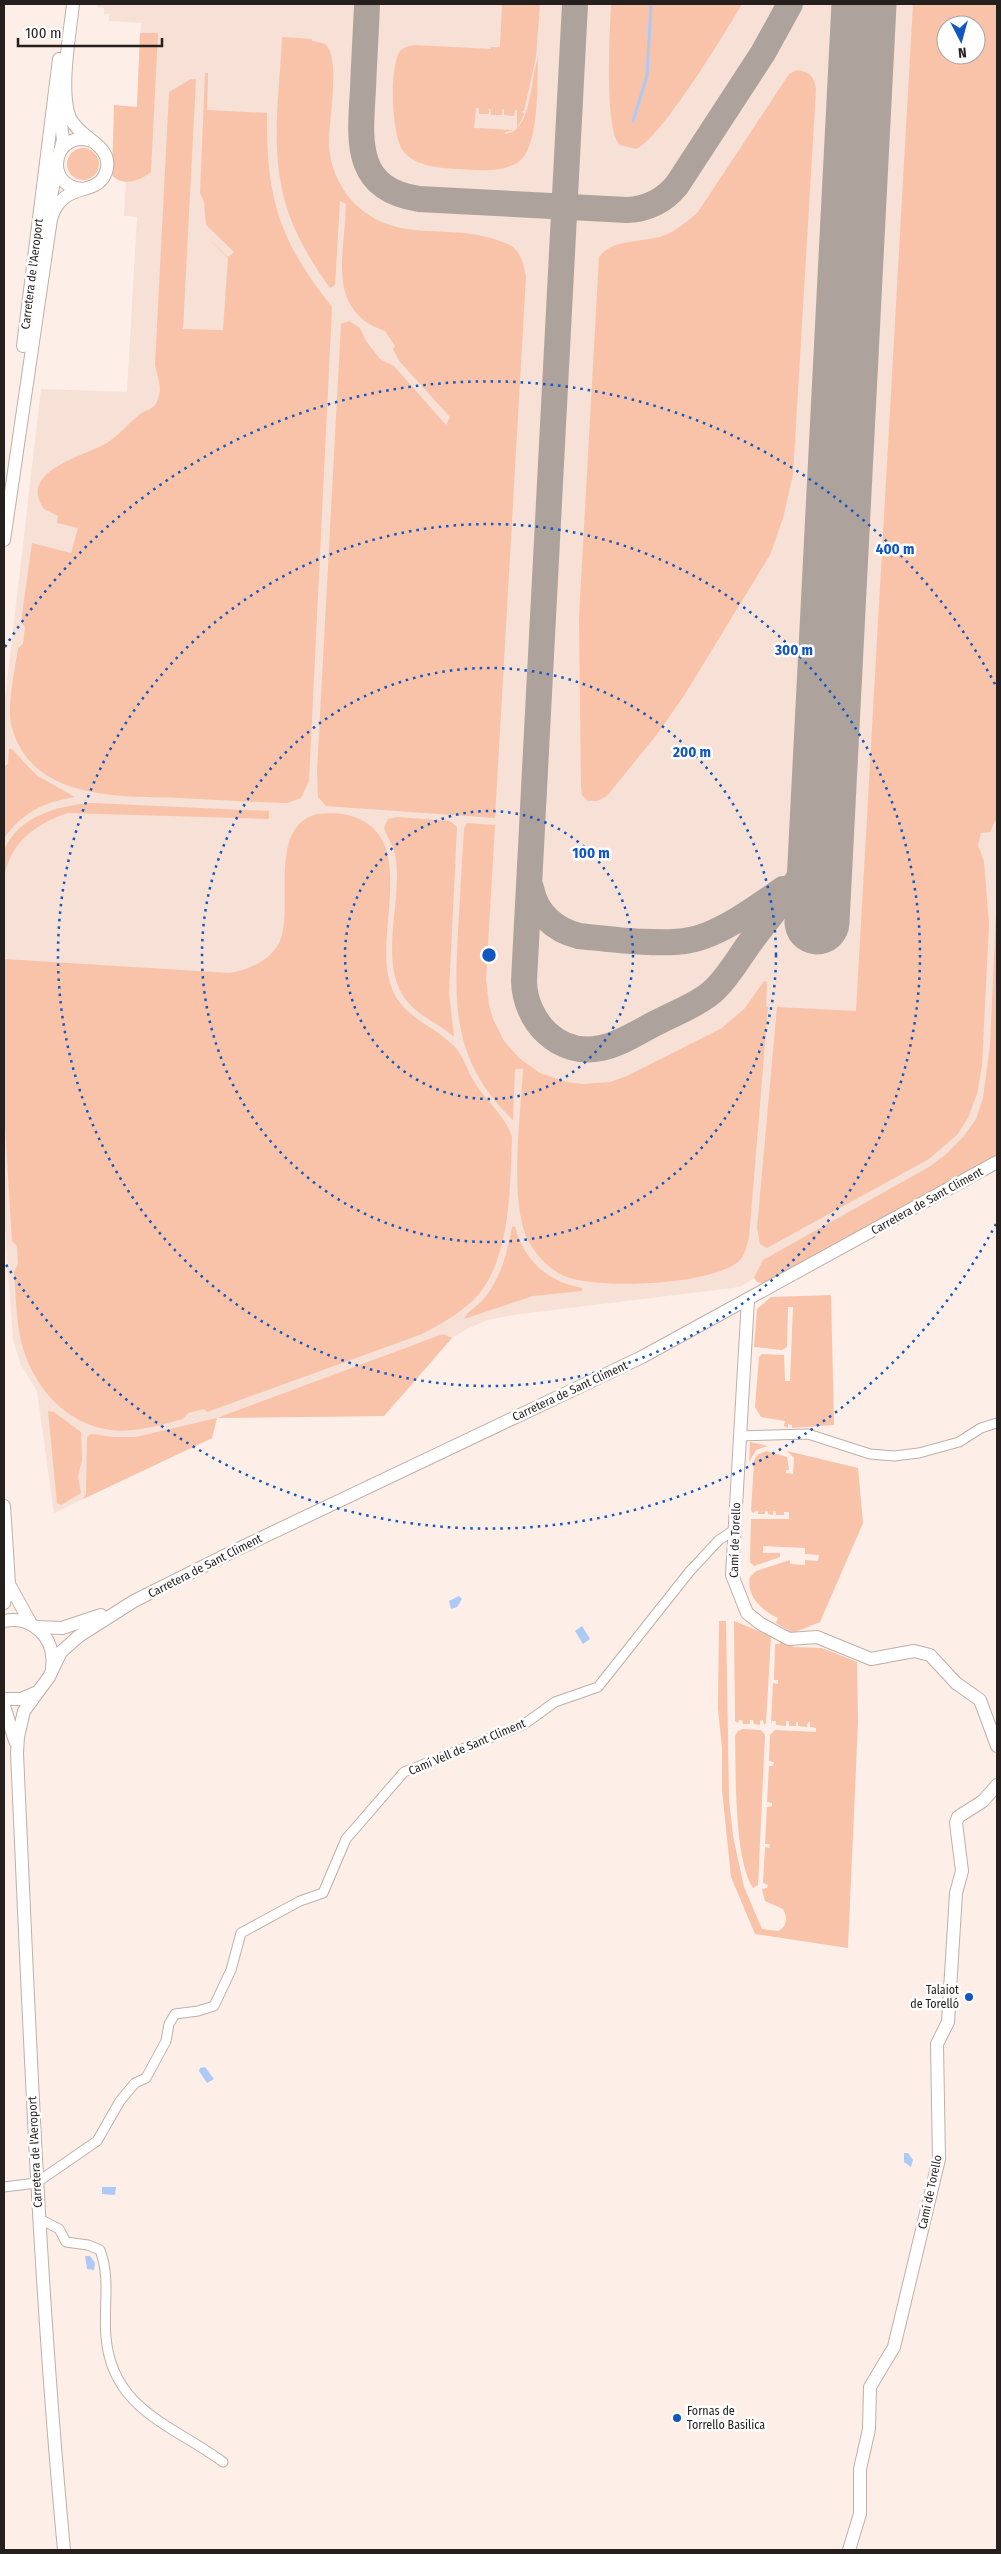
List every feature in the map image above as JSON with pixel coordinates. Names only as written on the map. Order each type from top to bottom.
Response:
[{"type":"main road","name":"Carretera de l'Aeroport","points":[[4,545],[12,446],[28,306],[66,4]]},
{"type":"main road","points":[[4,540],[51,219],[61,198],[99,182],[107,169],[105,154],[101,148],[78,132],[70,118],[66,64],[72,4]]},
{"type":"main road","points":[[28,306],[38,270],[43,229],[54,189],[63,143],[59,108],[59,60]]},
{"type":"main road","points":[[60,151],[74,140],[92,141]]},
{"type":"main road","points":[[57,167],[65,183],[75,188],[84,189]]},
{"type":"main road","name":"Carretera de Sant Climent","points":[[134,1601],[240,1548],[634,1361],[997,1162]]},
{"type":"main road","name":"Camí de Torello","points":[[748,1299],[734,1530],[733,1581],[744,1609],[756,1621],[792,1640],[816,1637],[872,1659],[914,1651],[926,1653],[956,1683],[980,1700],[997,1746]]},
{"type":"main road","points":[[4,1506],[9,1584],[4,1603]]},
{"type":"main road","points":[[9,1584],[34,1626],[44,1634],[52,1650],[52,1669]]},
{"type":"main road","points":[[4,1621],[20,1620],[34,1626],[49,1629],[72,1626],[134,1601]]},
{"type":"main road","points":[[18,1753],[18,1737],[24,1711],[44,1685],[67,1645],[134,1601]]},
{"type":"main road","points":[[4,1699],[21,1699],[37,1692]]},
{"type":"main road","points":[[4,1706],[15,1737],[18,1753]]},
{"type":"main road","name":"Carretera de l'Aeroport","points":[[18,1753],[38,2218],[49,2387],[64,2550]]},
{"type":"main road","name":"Camí de Torello","points":[[849,2550],[860,2514],[860,2470],[870,2429],[870,2387],[894,2347],[939,2159],[937,2044],[948,2022],[956,1893],[962,1871],[956,1823],[958,1817],[982,1801],[997,1785]]},
{"type":"street","points":[[740,1436],[808,1434],[870,1454],[894,1456],[918,1453],[959,1442],[981,1428],[997,1423]]},
{"type":"street","name":"Camí Vell de Sant Climent","points":[[4,2187],[36,2183],[97,2141],[120,2101],[135,2083],[146,2078],[166,2041],[169,2024],[175,2014],[198,2011],[214,2006],[231,1970],[241,1933],[300,1901],[323,1893],[346,1839],[404,1772],[524,1725],[555,1702],[598,1687],[690,1571],[719,1540],[734,1530]]},
{"type":"street","points":[[38,2218],[59,2229],[66,2242],[88,2245],[100,2250],[105,2264],[106,2338],[111,2366],[127,2394],[146,2413],[224,2462]]},
{"type":"shaded area","points":[[97,4],[997,4],[997,1151],[771,1276],[754,1278],[740,1287],[513,1315],[487,1320],[452,1338],[384,1416],[217,1418],[212,1438],[54,1513],[37,1391],[21,1365],[13,1340],[4,1215],[4,708],[41,389],[127,392],[137,217],[124,216],[126,180],[137,107],[141,24],[143,23],[109,21],[109,14],[104,14],[104,8],[97,7]]},
{"type":"shaded area","points":[[502,4],[540,4],[536,57],[524,111],[522,111],[524,114],[518,126],[525,114],[529,103],[538,58],[536,115],[530,144],[524,156],[517,163],[510,166],[487,170],[443,168],[421,163],[409,157],[400,144],[394,118],[394,71],[396,59],[400,51],[414,45],[491,49],[491,47],[500,47]],"holes":[[[476,108],[479,108],[479,114],[489,114],[489,109],[491,109],[491,115],[502,115],[502,110],[504,109],[504,115],[514,116],[515,110],[517,110],[517,128],[514,131],[505,134],[505,132],[513,130],[474,128]]]},
{"type":"shaded area","points":[[611,4],[742,4],[676,106],[661,126],[647,141],[636,149],[620,145],[615,136],[612,120],[609,78]]},
{"type":"shaded area","points":[[913,4],[997,4],[997,821],[995,821],[990,832],[981,833],[978,845],[984,862],[989,924],[982,1066],[977,1094],[968,1118],[957,1135],[929,1159],[767,1248],[760,1244],[757,1228],[777,1007],[856,1011]]},
{"type":"shaded area","points":[[140,33],[158,33],[151,172],[142,178],[126,182],[116,179],[112,175],[114,105],[137,107]]},
{"type":"shaded area","points":[[282,37],[312,39],[312,41],[326,45],[330,53],[333,64],[333,93],[329,136],[331,161],[343,189],[352,201],[368,215],[402,228],[457,232],[505,243],[513,247],[521,258],[526,276],[495,818],[326,806],[318,797],[317,771],[341,324],[349,321],[360,328],[366,341],[380,359],[394,366],[446,425],[450,417],[400,362],[393,349],[395,346],[385,331],[366,322],[353,309],[346,295],[342,261],[346,204],[340,201],[335,285],[330,288],[307,253],[289,216],[282,189],[277,152],[277,113]]},
{"type":"shaded area","points":[[797,70],[811,75],[816,89],[793,475],[783,518],[770,555],[685,694],[658,733],[607,796],[597,801],[588,801],[582,795],[581,787],[579,617],[599,257],[605,251],[620,244],[668,234],[682,226],[698,212],[789,74]]},
{"type":"shaded area","points":[[205,73],[208,73],[207,110],[267,113],[269,170],[279,217],[299,260],[332,307],[309,781],[301,798],[287,803],[131,796],[81,790],[59,782],[39,769],[23,752],[10,719],[18,648],[23,644],[25,627],[21,622],[32,543],[71,553],[78,528],[57,523],[58,516],[44,509],[38,496],[39,484],[46,475],[57,467],[107,443],[139,415],[153,407],[159,397],[159,383],[155,365],[169,92],[191,79],[196,79],[183,329],[223,330],[228,258],[208,238],[228,257],[234,252],[206,225],[204,202],[200,193]]},
{"type":"shaded area","points":[[83,148],[95,152],[99,164],[95,176],[83,180],[71,176],[67,164],[71,152]]},
{"type":"shaded area","points":[[9,749],[12,749],[36,775],[75,797],[44,805],[35,810],[19,821],[4,838],[4,767],[8,764]]},
{"type":"shaded area","points":[[92,803],[269,811],[269,819],[68,813],[44,823],[24,838],[10,857],[4,882],[4,851],[10,839],[19,829],[29,821],[54,810],[67,806]]},
{"type":"shaded area","points":[[336,813],[360,819],[379,835],[387,853],[390,874],[387,964],[390,983],[395,995],[408,1012],[444,1037],[456,1048],[477,1086],[509,1129],[512,1137],[507,1220],[497,1261],[489,1279],[478,1295],[466,1307],[422,1334],[207,1412],[204,1409],[188,1413],[183,1419],[147,1428],[120,1431],[94,1426],[79,1420],[65,1411],[42,1387],[26,1357],[19,1333],[14,1272],[18,1264],[17,1246],[12,1241],[4,1111],[4,959],[230,973],[254,966],[273,952],[281,938],[285,906],[285,868],[287,850],[292,834],[302,822],[317,814]]},
{"type":"shaded area","points":[[397,817],[450,821],[457,827],[449,992],[454,1037],[411,1006],[398,985],[393,969],[396,860],[384,828],[388,819]]},
{"type":"shaded area","points":[[467,823],[495,825],[486,979],[489,1005],[493,1019],[504,1041],[519,1058],[540,1073],[566,1082],[582,1084],[610,1082],[627,1076],[722,1028],[745,1008],[764,981],[767,982],[766,1006],[768,1007],[749,1238],[744,1254],[738,1262],[724,1270],[679,1280],[653,1283],[601,1283],[564,1276],[548,1266],[532,1247],[523,1225],[517,1182],[518,1133],[523,1069],[515,1069],[513,1120],[493,1098],[479,1077],[468,1055],[458,1009],[456,985],[458,931],[464,828]]},
{"type":"shaded area","points":[[997,892],[997,1155],[765,1284],[757,1282],[754,1278],[763,1260],[929,1167],[945,1155],[964,1136],[976,1119],[983,1098],[990,1045]]},
{"type":"shaded area","points":[[515,1226],[524,1249],[539,1268],[558,1281],[582,1288],[582,1291],[533,1296],[464,1319],[483,1300],[499,1274],[512,1227]]},
{"type":"shaded area","points":[[831,1295],[834,1425],[792,1428],[792,1425],[788,1424],[788,1428],[784,1426],[785,1421],[761,1417],[755,1407],[759,1357],[762,1354],[784,1355],[785,1381],[790,1381],[793,1307],[788,1307],[787,1347],[782,1350],[754,1347],[757,1309],[771,1297]]},
{"type":"shaded area","points":[[443,1334],[452,1338],[384,1416],[217,1418]]},
{"type":"shaded area","points":[[48,1411],[54,1412],[81,1432],[82,1460],[78,1477],[81,1493],[61,1505],[57,1503]]},
{"type":"shaded area","points":[[217,1418],[212,1438],[83,1499],[86,1494],[87,1437],[91,1434],[136,1437]]},
{"type":"shaded area","points":[[750,1442],[768,1446],[756,1450],[749,1462]]},
{"type":"shaded area","points":[[766,1451],[787,1457],[789,1470],[786,1470],[786,1473],[793,1474],[794,1458],[787,1451],[858,1468],[863,1523],[820,1622],[793,1633],[776,1623],[778,1618],[756,1602],[750,1591],[750,1577],[756,1571],[790,1560],[790,1564],[805,1565],[805,1560],[818,1561],[819,1555],[805,1554],[805,1548],[763,1546],[763,1553],[780,1553],[780,1557],[754,1566],[750,1562],[751,1519],[789,1519],[789,1512],[784,1512],[784,1515],[776,1515],[776,1511],[773,1511],[773,1515],[768,1514],[768,1511],[765,1511],[765,1514],[758,1514],[758,1510],[753,1513],[751,1511],[754,1461],[757,1455]]},
{"type":"shaded area","points":[[719,1621],[726,1621],[729,1799],[733,1836],[744,1887],[762,1929],[778,1931],[785,1925],[786,1919],[783,1909],[765,1901],[762,1889],[767,1888],[768,1885],[763,1883],[765,1847],[769,1848],[770,1844],[765,1844],[767,1807],[772,1806],[772,1803],[767,1802],[769,1766],[773,1766],[774,1762],[769,1761],[770,1735],[775,1730],[816,1732],[816,1728],[810,1727],[810,1722],[808,1722],[807,1727],[798,1726],[798,1722],[796,1722],[796,1726],[789,1726],[789,1721],[786,1721],[786,1726],[776,1725],[776,1721],[772,1721],[771,1724],[773,1683],[778,1684],[778,1680],[774,1680],[775,1644],[780,1644],[780,1640],[794,1647],[822,1648],[857,1662],[858,1722],[848,1948],[755,1934],[731,1877],[722,1790],[722,1748],[718,1709]]},
{"type":"shaded area","points":[[734,1621],[771,1636],[766,1723],[764,1725],[763,1720],[760,1721],[760,1725],[754,1724],[753,1720],[750,1720],[750,1724],[743,1724],[742,1720],[739,1720],[738,1723],[735,1721]]},
{"type":"shaded area","points":[[743,1729],[761,1730],[765,1735],[758,1885],[753,1888],[742,1857],[737,1815],[735,1736],[738,1731]]},
{"type":"water","points":[[459,1596],[462,1599],[457,1607],[451,1609],[449,1601]]},
{"type":"water","points":[[582,1626],[590,1639],[583,1644],[575,1631]]},
{"type":"water","points":[[205,2067],[214,2079],[207,2083],[199,2071],[200,2068]]},
{"type":"water","points":[[904,2153],[908,2153],[913,2160],[911,2167],[904,2162]]},
{"type":"water","points":[[102,2187],[116,2187],[115,2195],[102,2194]]},
{"type":"water","points":[[85,2256],[90,2256],[95,2263],[94,2270],[87,2269]]},
{"type":"waterway","points":[[633,121],[647,76],[651,4]]},
{"type":"taxiway","points":[[367,4],[361,126],[362,144],[365,159],[371,173],[382,185],[398,193],[419,199],[627,210],[649,206],[667,196],[677,185],[763,53],[790,4]]},
{"type":"taxiway","points":[[575,4],[524,981],[530,1010],[537,1022],[547,1033],[571,1047],[585,1049],[601,1048],[623,1040],[706,997],[727,975],[801,875],[817,845],[822,829]]},
{"type":"taxiway","points":[[531,888],[533,897],[542,913],[554,925],[570,933],[579,936],[650,942],[678,942],[701,937],[738,919],[783,889]]},
{"type":"runway","points":[[817,922],[864,4]]},
{"type":"place","name":"Talaiot de Torelló","points":[[969,1997]]},
{"type":"place","name":"Fornas de Torrello Basilica","points":[[677,2418]]}]
